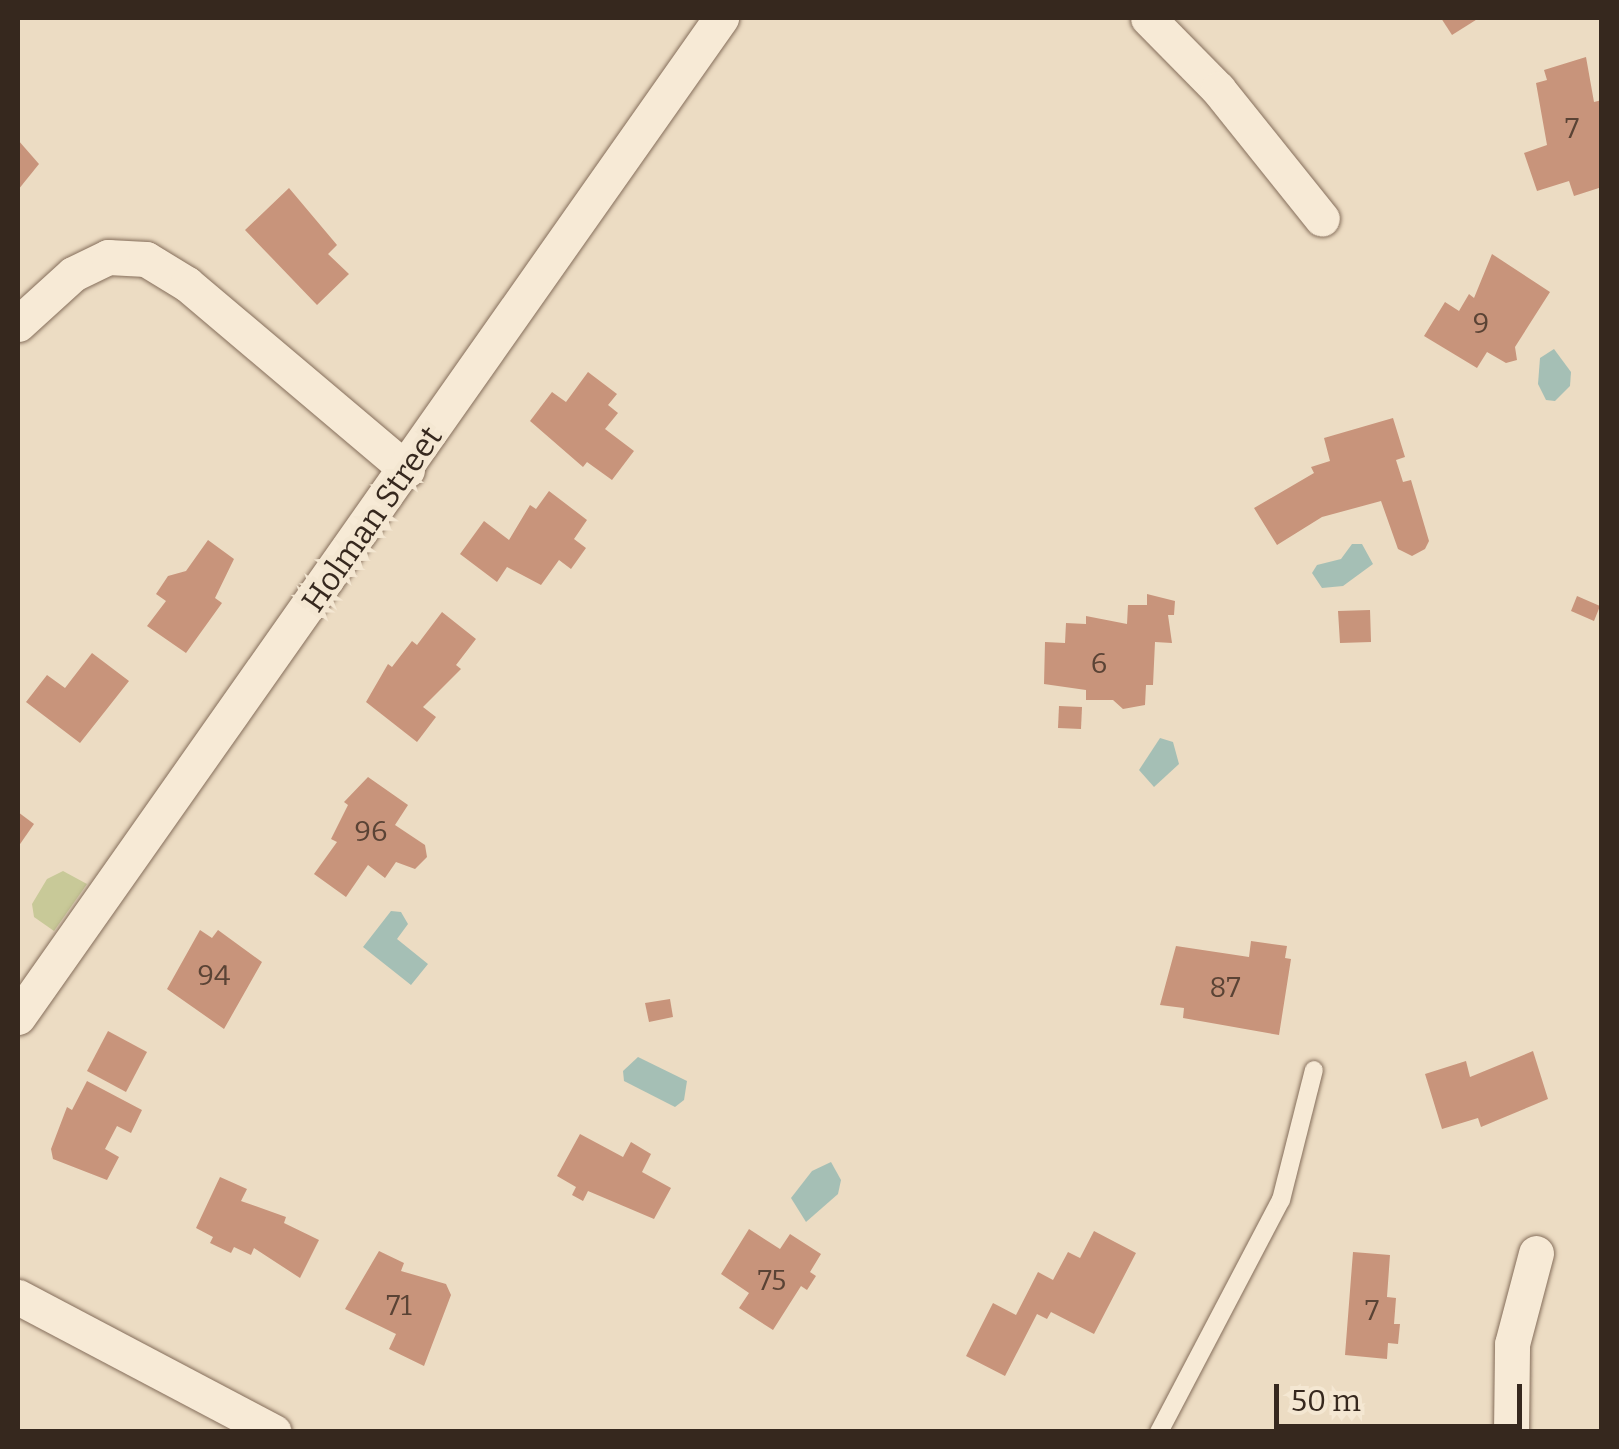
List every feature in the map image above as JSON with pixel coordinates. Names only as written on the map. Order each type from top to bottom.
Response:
[{"type":"street","name":"Holman Street","points":[[18,1017],[407,470],[721,18]]},
{"type":"street","points":[[1148,18],[1218,89],[1322,219]]},
{"type":"street","points":[[18,324],[73,274],[108,257],[146,258],[187,284],[407,470]]},
{"type":"street","points":[[1511,1432],[1512,1344],[1536,1253]]},
{"type":"street","points":[[18,1297],[274,1432]]},
{"type":"lane","points":[[1159,1432],[1281,1200],[1314,1070]]},
{"type":"green space","points":[[63,871],[87,884],[54,931],[34,917],[32,904],[47,879]]},
{"type":"shaded area","points":[[1554,349],[1571,372],[1570,386],[1555,401],[1546,400],[1538,384],[1540,358]]},
{"type":"shaded area","points":[[1352,544],[1362,544],[1373,564],[1343,586],[1322,588],[1312,573],[1317,565],[1341,559]]},
{"type":"shaded area","points":[[1160,738],[1173,742],[1179,764],[1154,787],[1139,770]]},
{"type":"shaded area","points":[[391,911],[401,912],[408,924],[397,939],[428,964],[411,985],[363,947]]},
{"type":"shaded area","points":[[638,1057],[687,1081],[684,1100],[675,1107],[624,1081],[623,1071]]},
{"type":"shaded area","points":[[831,1162],[841,1180],[838,1194],[806,1222],[791,1198],[812,1171]]},
{"type":"building","points":[[1441,18],[1479,18],[1452,35]]},
{"type":"building","points":[[1586,57],[1594,102],[1602,100],[1602,187],[1574,196],[1569,181],[1537,191],[1524,153],[1547,145],[1536,83],[1547,80],[1544,70]]},
{"type":"building","points":[[18,140],[39,164],[18,190]]},
{"type":"building","points":[[289,188],[337,245],[328,254],[349,274],[317,305],[245,230]]},
{"type":"building","points":[[1492,254],[1550,292],[1515,347],[1517,360],[1506,363],[1487,352],[1477,368],[1424,336],[1445,302],[1459,311],[1469,294],[1474,298]]},
{"type":"building","points":[[588,372],[617,394],[608,405],[618,413],[605,429],[634,451],[612,480],[587,462],[583,467],[530,421],[552,392],[566,402]]},
{"type":"building","points":[[1393,418],[1405,457],[1396,460],[1403,482],[1411,480],[1429,541],[1425,549],[1412,556],[1398,549],[1381,501],[1322,517],[1277,545],[1254,508],[1314,473],[1311,467],[1330,461],[1324,438]]},
{"type":"building","points":[[549,491],[587,520],[574,539],[586,548],[571,569],[559,560],[541,585],[507,567],[497,582],[460,554],[484,521],[509,540],[530,505],[536,509]]},
{"type":"building","points":[[208,540],[234,559],[215,598],[222,603],[186,653],[147,626],[166,601],[156,594],[168,576],[186,571]]},
{"type":"building","points":[[1147,594],[1175,601],[1174,615],[1168,615],[1172,643],[1155,642],[1153,685],[1146,685],[1145,705],[1123,709],[1113,700],[1086,700],[1086,690],[1044,684],[1045,642],[1065,643],[1066,623],[1086,624],[1086,616],[1127,624],[1128,605],[1147,605]]},
{"type":"building","points":[[1577,596],[1600,606],[1594,621],[1571,611]]},
{"type":"building","points":[[1370,610],[1371,642],[1340,643],[1338,611]]},
{"type":"building","points":[[442,612],[476,639],[456,665],[461,669],[423,707],[436,717],[417,742],[366,702],[388,664],[392,667],[412,641],[417,645]]},
{"type":"building","points":[[92,653],[129,681],[80,743],[26,702],[47,675],[65,688]]},
{"type":"building","points":[[1059,706],[1082,707],[1081,729],[1058,728]]},
{"type":"building","points":[[368,777],[408,805],[395,825],[425,845],[427,857],[415,869],[396,862],[385,878],[368,865],[346,897],[314,874],[337,842],[331,839],[348,805],[344,802]]},
{"type":"building","points":[[18,812],[34,824],[18,847]]},
{"type":"building","points":[[200,930],[212,938],[218,930],[262,962],[224,1029],[167,989]]},
{"type":"building","points":[[1251,941],[1287,946],[1285,958],[1291,959],[1279,1035],[1183,1018],[1184,1008],[1160,1005],[1176,946],[1249,957]]},
{"type":"building","points":[[670,999],[673,1017],[649,1022],[645,1003]]},
{"type":"building","points":[[108,1031],[147,1052],[126,1092],[87,1071]]},
{"type":"building","points":[[1533,1051],[1548,1099],[1481,1127],[1478,1118],[1442,1129],[1425,1074],[1466,1061],[1470,1077]]},
{"type":"building","points":[[87,1081],[142,1110],[131,1133],[117,1126],[105,1149],[119,1157],[107,1180],[53,1159],[51,1149],[67,1107],[72,1110]]},
{"type":"building","points":[[580,1134],[623,1157],[631,1142],[651,1154],[642,1172],[671,1188],[654,1219],[588,1191],[583,1201],[572,1195],[576,1187],[557,1176]]},
{"type":"building","points":[[220,1177],[247,1189],[241,1201],[286,1217],[284,1223],[319,1240],[300,1278],[254,1248],[251,1255],[234,1247],[231,1253],[210,1243],[213,1237],[196,1228]]},
{"type":"building","points":[[749,1229],[780,1249],[790,1234],[821,1254],[810,1272],[816,1276],[807,1290],[801,1286],[773,1330],[739,1308],[749,1293],[721,1274]]},
{"type":"building","points":[[1094,1231],[1136,1253],[1094,1334],[1051,1312],[1047,1319],[1037,1314],[1005,1376],[966,1356],[993,1303],[1016,1315],[1038,1272],[1053,1280],[1068,1252],[1080,1258]]},
{"type":"building","points":[[379,1251],[404,1263],[401,1271],[446,1284],[451,1295],[424,1366],[389,1349],[396,1334],[345,1309]]},
{"type":"building","points":[[1353,1252],[1390,1255],[1387,1297],[1396,1298],[1394,1324],[1400,1324],[1398,1344],[1388,1343],[1387,1359],[1345,1355]]}]
